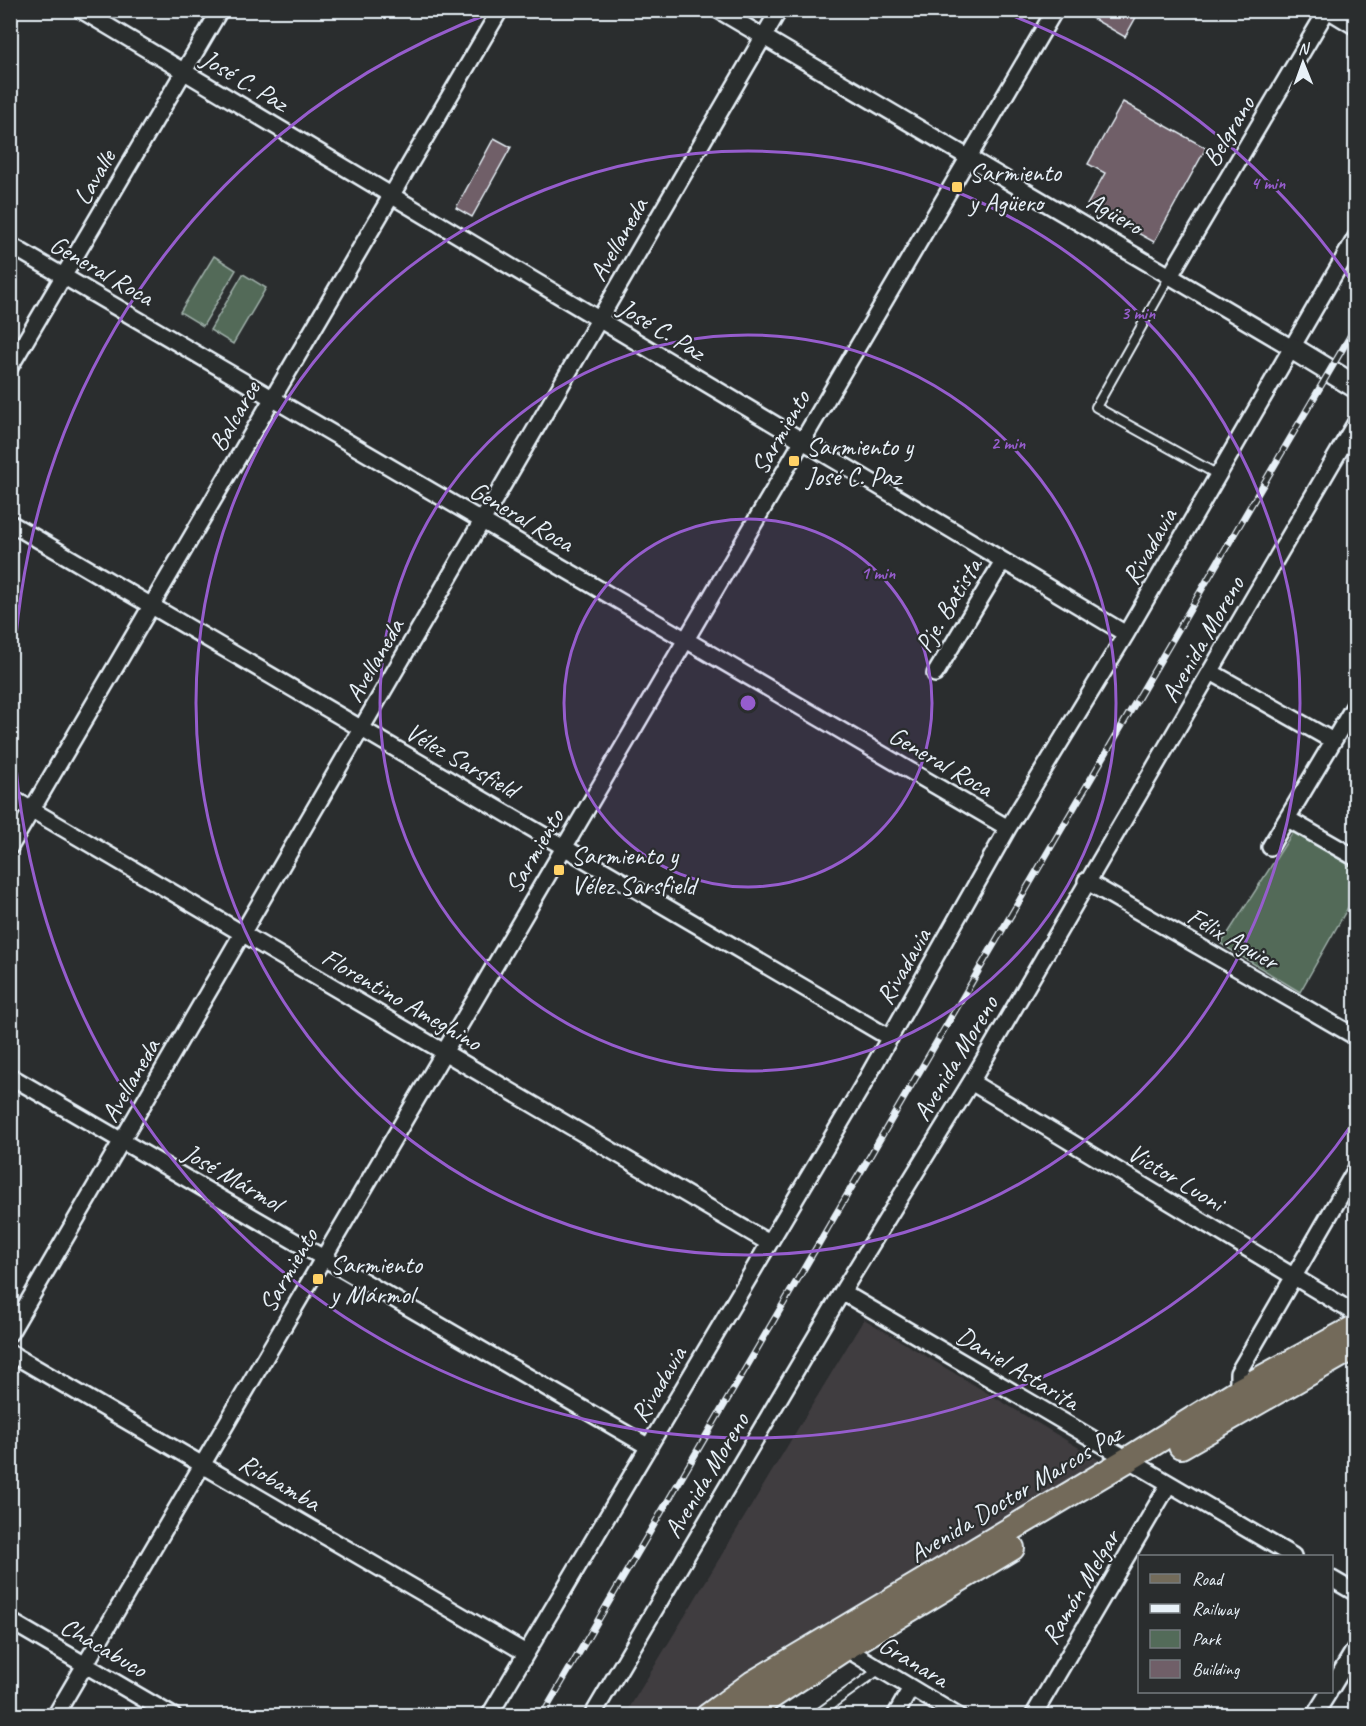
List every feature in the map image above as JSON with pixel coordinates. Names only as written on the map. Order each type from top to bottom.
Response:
[{"type":"main road","name":"Avenida Doctor Marcos Paz","points":[[741,1716],[1135,1465],[1238,1391],[1356,1327]]},
{"type":"main road","name":"Avenida Doctor Marcos Paz","points":[[708,1716],[753,1683],[1135,1465],[1356,1347]]},
{"type":"street","name":"José C. Paz","points":[[81,10],[1126,634]]},
{"type":"street","name":"Lavalle","points":[[10,367],[220,10]]},
{"type":"street","name":"Balcarce","points":[[10,847],[500,10]]},
{"type":"street","name":"Agüero","points":[[718,10],[1356,387]]},
{"type":"street","name":"Avellaneda","points":[[10,1333],[779,10]]},
{"type":"street","name":"Sarmiento","points":[[55,1716],[1055,10]]},
{"type":"street","points":[[1327,10],[1356,27]]},
{"type":"street","name":"Belgrano","points":[[1170,276],[1327,10]]},
{"type":"street","name":"Rivadavia","points":[[489,1716],[890,1038],[1008,828],[1126,634],[1356,237]]},
{"type":"street","name":"General Roca","points":[[10,245],[1008,828]]},
{"type":"street","name":"Avenida Moreno","points":[[592,1716],[842,1292],[970,1082],[1356,422]]},
{"type":"street","name":"Vélez Sarsfield","points":[[10,523],[890,1038]]},
{"type":"street","name":"Pje. Batista","points":[[935,674],[1003,561]]},
{"type":"street","points":[[1211,672],[1333,741]]},
{"type":"street","points":[[1270,847],[1356,703]]},
{"type":"street","name":"Florentino Ameghino","points":[[10,797],[769,1243]]},
{"type":"street","points":[[1288,819],[1356,858]]},
{"type":"street","name":"Félix Aguier","points":[[1086,881],[1356,1037]]},
{"type":"street","name":"José Mármol","points":[[10,1076],[648,1447]]},
{"type":"street","name":"Victor Luoni","points":[[970,1082],[1356,1314]]},
{"type":"street","points":[[1238,1391],[1238,1373],[1356,1169]]},
{"type":"street","name":"Daniel Astarita","points":[[842,1292],[1290,1555]]},
{"type":"street","name":"Riobamba","points":[[10,1353],[526,1653]]},
{"type":"street","name":"Ramón Melgar","points":[[1033,1716],[1169,1484]]},
{"type":"street","points":[[1333,1580],[1356,1593]]},
{"type":"street","name":"Chacabuco","points":[[10,1621],[173,1716]]},
{"type":"street","points":[[1333,1685],[1356,1647]]},
{"type":"street","name":"Granara","points":[[845,1648],[958,1716]]},
{"type":"street","points":[[895,1716],[911,1688]]},
{"type":"street","points":[[1314,1716],[1328,1693]]},
{"type":"lane","points":[[1170,276],[1096,407],[1218,475]]},
{"type":"lane","points":[[815,1716],[880,1669]]},
{"type":"shaded area","points":[[864,1319],[1101,1461],[760,1662],[687,1715],[625,1715]]},
{"type":"green space","points":[[214,256],[236,270],[203,326],[180,312]]},
{"type":"green space","points":[[243,274],[266,288],[233,344],[210,330]]},
{"type":"green space","points":[[1293,832],[1356,869],[1355,895],[1300,992],[1221,944]]},
{"type":"building","points":[[1078,10],[1140,10],[1125,37]]},
{"type":"building","points":[[1123,102],[1206,148],[1154,242],[1087,205],[1105,173],[1088,164]]},
{"type":"building","points":[[494,138],[511,147],[472,217],[456,208]]},
{"type":"railway","points":[[542,1716],[1356,326]]},
{"type":"place","name":"Sarmiento y Agüero","points":[[957,187]]},
{"type":"place","name":"Sarmiento y José C. Paz","points":[[794,461]]},
{"type":"place","name":"Sarmiento y Vélez Sarsfield","points":[[559,870]]},
{"type":"place","name":"Sarmiento y Mármol","points":[[318,1279]]}]
